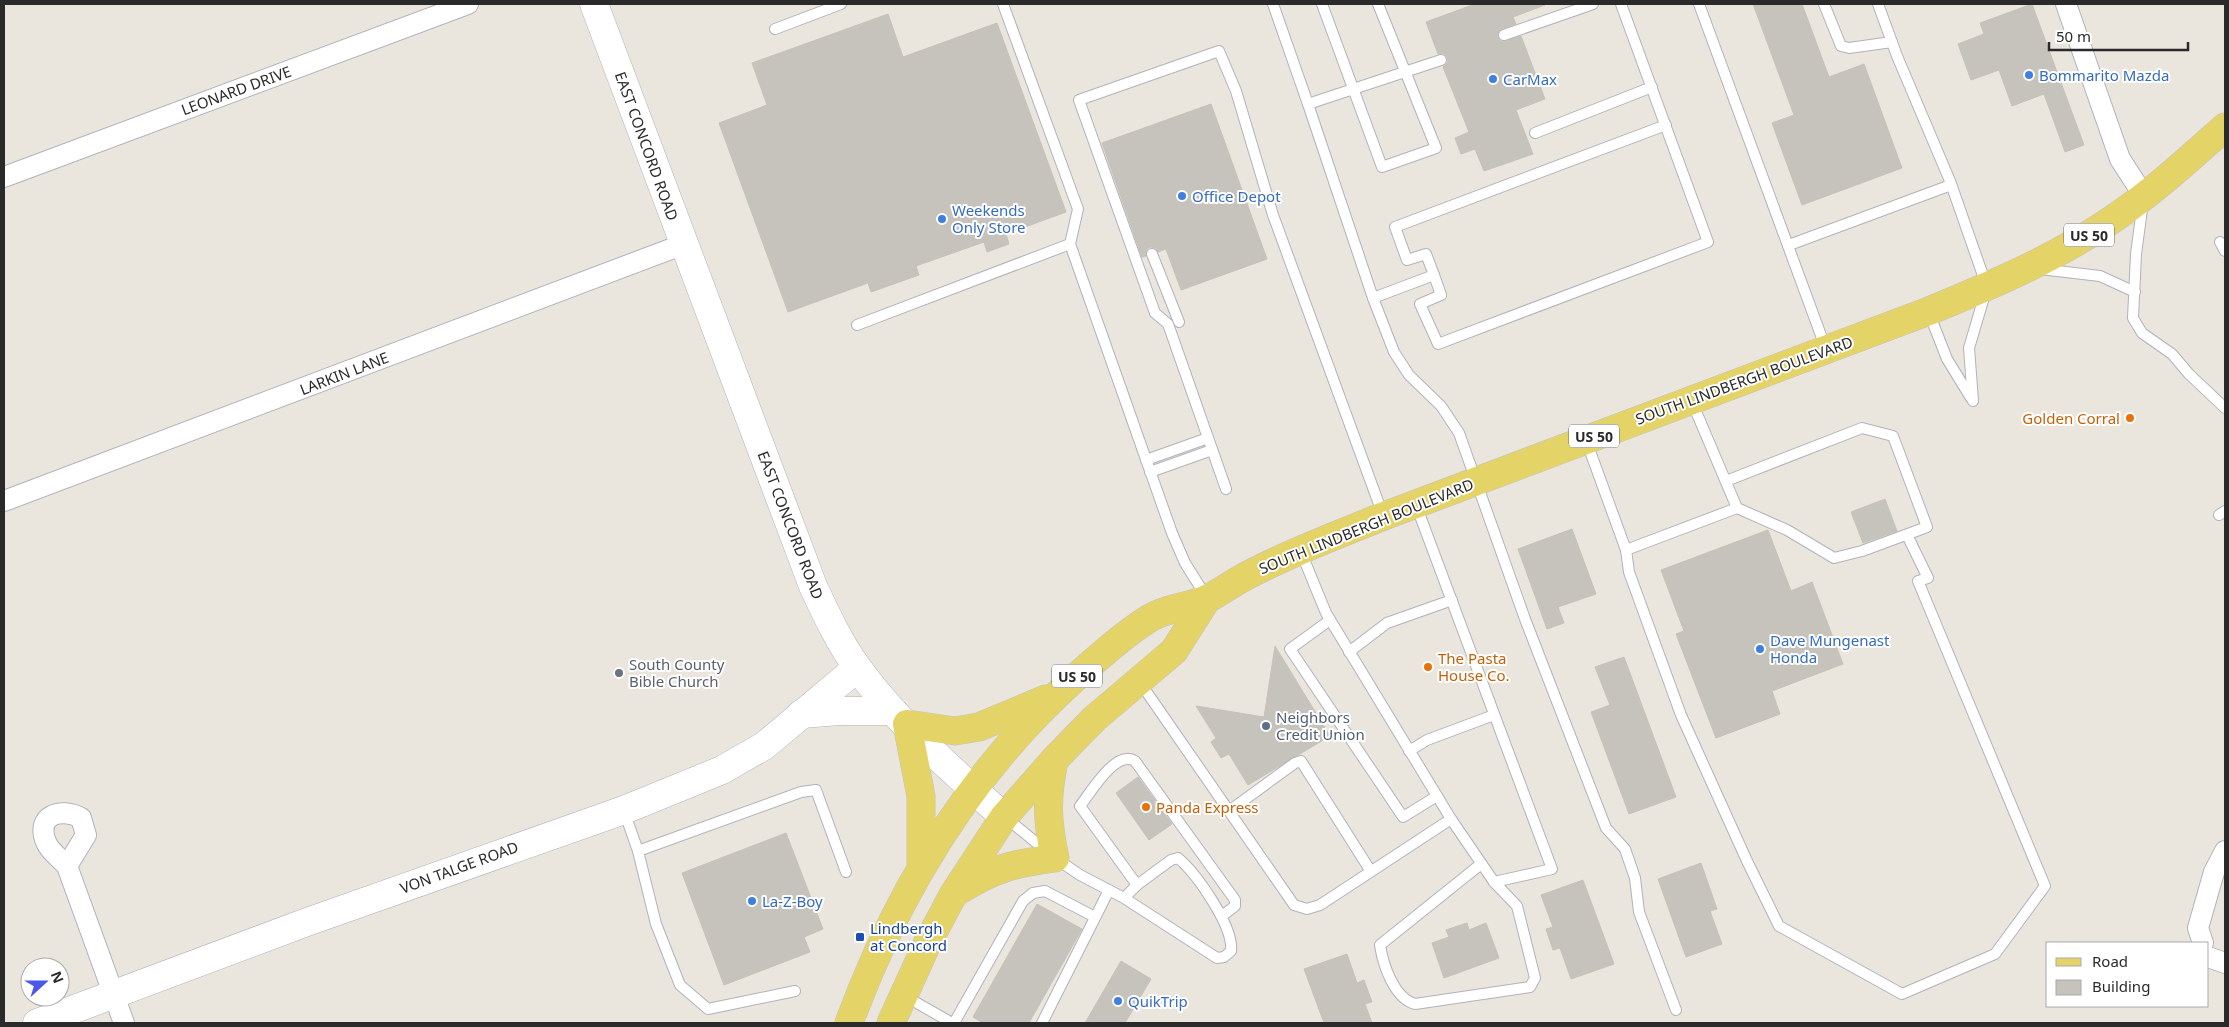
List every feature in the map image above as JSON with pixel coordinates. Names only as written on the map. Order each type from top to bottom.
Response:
[{"type":"main road","name":"SOUTH LINDBERGH BOULEVARD","points":[[848,1023],[868,971],[895,912],[921,866],[973,789],[997,758],[1056,695],[1105,651],[1152,616],[1207,599],[1244,577],[1301,550],[1384,516],[1988,287],[2029,268],[2086,237],[2144,196],[2225,127]]},
{"type":"main road","points":[[2187,161],[2225,151]]},
{"type":"main road","name":"SOUTH LINDBERGH BOULEVARD","points":[[891,1023],[953,895],[1004,817],[1054,760],[1094,719],[1174,651],[1207,599]]},
{"type":"main road","points":[[921,866],[921,796],[900,717],[954,731],[979,727],[1056,695]]},
{"type":"main road","points":[[953,895],[987,873],[1018,863],[1055,858],[1048,826],[1047,794],[1054,760]]},
{"type":"street","name":"LEONARD DRIVE","points":[[4,177],[468,4]]},
{"type":"street","name":"EAST CONCORD ROAD","points":[[594,4],[813,586],[841,642],[857,668],[900,717],[1004,817]]},
{"type":"street","points":[[2066,4],[2120,159],[2144,196]]},
{"type":"street","name":"LARKIN LANE","points":[[4,501],[684,244]]},
{"type":"street","name":"VON TALGE ROAD","points":[[37,1023],[352,906],[624,810],[744,760],[764,746],[857,668]]},
{"type":"street","points":[[801,714],[839,710],[900,717]]},
{"type":"street","points":[[2203,942],[2198,928],[2214,872],[2225,851]]},
{"type":"street","points":[[67,866],[124,1023]]},
{"type":"street","points":[[2209,957],[2225,963]]},
{"type":"lane","points":[[775,29],[841,4]]},
{"type":"lane","points":[[1003,4],[1078,209],[1070,244],[1150,472],[1185,563],[1207,599]]},
{"type":"lane","points":[[1274,4],[1373,298],[1394,352],[1409,375],[1441,406],[1459,433],[1525,619],[1606,828],[1624,849],[1635,878],[1639,912],[1676,1010]]},
{"type":"lane","points":[[1322,4],[1382,167],[1436,148],[1378,4]]},
{"type":"lane","points":[[1504,36],[1593,4]]},
{"type":"lane","points":[[1621,4],[1666,125],[1708,242],[1438,344],[1420,304],[1441,295],[1434,275],[1426,254],[1407,260],[1395,227],[1666,125]]},
{"type":"lane","points":[[1699,4],[1826,350]]},
{"type":"lane","points":[[1824,4],[1841,46],[1849,48],[1892,42]]},
{"type":"lane","points":[[1878,4],[1951,185],[1988,287],[1968,348],[1973,401],[1947,359],[1928,311]]},
{"type":"lane","points":[[1226,489],[1168,324],[1155,313],[1079,100],[1218,51],[1236,91],[1273,215],[1384,516]]},
{"type":"lane","points":[[1308,104],[1440,60]]},
{"type":"lane","points":[[1535,133],[1652,87]]},
{"type":"lane","points":[[1789,245],[1951,185]]},
{"type":"lane","points":[[2144,196],[2136,254],[2133,318],[2142,333],[2172,354],[2188,374],[2225,408]]},
{"type":"lane","points":[[857,325],[1070,244]]},
{"type":"lane","points":[[1152,254],[1179,322]]},
{"type":"lane","points":[[2029,268],[2100,276],[2135,292]]},
{"type":"lane","points":[[1373,298],[1434,275]]},
{"type":"lane","points":[[1691,400],[1737,508],[1787,530],[1834,558],[1862,552],[1928,527],[1893,436],[1862,428],[1726,481]]},
{"type":"lane","points":[[1146,460],[1208,438]]},
{"type":"lane","points":[[1585,440],[1626,550],[1629,572],[1681,715],[1746,861],[1779,926],[1902,994],[1995,954],[2044,886],[1918,582],[1928,578],[1907,535]]},
{"type":"lane","points":[[1150,472],[1212,450]]},
{"type":"lane","points":[[1415,504],[1552,869],[1494,882]]},
{"type":"lane","points":[[1626,550],[1737,508]]},
{"type":"lane","points":[[1301,550],[1330,620],[1450,819],[1494,882],[1517,906],[1535,978],[1530,987],[1415,1004],[1407,1002],[1398,994],[1380,945],[1481,864]]},
{"type":"lane","points":[[1349,652],[1386,623],[1452,600]]},
{"type":"lane","points":[[1330,620],[1290,649],[1403,817],[1437,796]]},
{"type":"lane","points":[[1138,680],[1294,905],[1307,909],[1320,905],[1370,870],[1450,819]]},
{"type":"lane","points":[[1409,751],[1427,740],[1494,715]]},
{"type":"lane","points":[[1124,898],[1137,885],[1171,860],[1178,858],[1222,916],[1235,906],[1235,900],[1135,761],[1129,758],[1116,762],[1080,806],[1137,885]]},
{"type":"lane","points":[[1229,811],[1295,762],[1301,761],[1370,870]]},
{"type":"lane","points":[[638,851],[801,792],[816,790],[846,872]]},
{"type":"lane","points":[[624,810],[638,851],[656,924],[680,985],[708,1009],[795,992]]},
{"type":"lane","name":"EAST CONCORD ROAD","points":[[1004,817],[1055,858],[1080,875],[1124,898],[1216,958],[1224,957],[1231,951],[1232,946],[1232,941],[1222,916]]},
{"type":"lane","points":[[1042,1023],[1109,890]]},
{"type":"lane","points":[[903,995],[953,1023],[1024,901],[1033,893],[1045,891],[1095,917]]},
{"type":"building","name":"CarMax","points":[[1475,4],[1545,5],[1513,17],[1516,24],[1501,29],[1497,34],[1499,40],[1503,42],[1521,36],[1545,99],[1516,110],[1533,154],[1484,171],[1475,149],[1461,154],[1455,138],[1469,132],[1443,67],[1448,62],[1447,57],[1443,53],[1438,54],[1426,22]]},
{"type":"building","points":[[1753,4],[1802,4],[1829,77],[1864,64],[1902,168],[1802,205],[1772,123],[1794,115]]},
{"type":"building","name":"Bommarito Mazda","points":[[2032,4],[2084,145],[2065,152],[2044,94],[2012,106],[1999,70],[1971,80],[1958,44],[1984,34],[1980,23]]},
{"type":"building","points":[[888,14],[903,57],[997,23],[1066,212],[1006,234],[1009,244],[987,252],[984,242],[916,266],[919,275],[871,292],[868,283],[788,312],[719,123],[767,105],[752,63]]},
{"type":"building","name":"Office Depot","points":[[1211,104],[1267,259],[1181,290],[1166,249],[1158,252],[1156,248],[1150,247],[1146,250],[1146,256],[1142,257],[1102,143]]},
{"type":"building","points":[[1885,499],[1897,531],[1863,543],[1851,512]]},
{"type":"building","points":[[1572,529],[1596,594],[1558,607],[1564,623],[1547,629],[1518,549]]},
{"type":"building","name":"Dave Mungenast Honda","points":[[1768,530],[1791,591],[1812,582],[1843,664],[1772,691],[1780,714],[1716,738],[1676,634],[1684,631],[1661,570]]},
{"type":"building","name":"Neighbors Credit Union","points":[[1275,646],[1330,736],[1248,785],[1229,754],[1221,758],[1211,742],[1216,738],[1196,706],[1264,717]]},
{"type":"building","points":[[1624,657],[1676,797],[1629,814],[1591,712],[1610,705],[1595,667]]},
{"type":"building","name":"Panda Express","points":[[1138,777],[1172,824],[1149,840],[1116,793]]},
{"type":"building","name":"La-Z-Boy","points":[[786,833],[823,929],[804,937],[810,952],[724,985],[682,873]]},
{"type":"building","points":[[1701,863],[1717,909],[1710,911],[1722,944],[1686,957],[1658,879]]},
{"type":"building","points":[[1583,880],[1614,964],[1571,979],[1560,948],[1553,950],[1546,929],[1553,927],[1541,895]]},
{"type":"building","points":[[1037,904],[1082,929],[1029,1023],[983,1023],[973,1017]]},
{"type":"building","points":[[1467,923],[1469,930],[1486,923],[1499,958],[1444,978],[1432,943],[1449,937],[1446,930]]},
{"type":"building","points":[[1347,954],[1357,983],[1364,980],[1372,1002],[1365,1004],[1372,1023],[1324,1023],[1304,969]]},
{"type":"building","name":"QuikTrip","points":[[1121,961],[1151,979],[1125,1023],[1085,1023]]},
{"type":"place","name":"Bommarito Mazda","points":[[2029,75]]},
{"type":"place","name":"CarMax","points":[[1493,79]]},
{"type":"place","name":"Office Depot","points":[[1182,196]]},
{"type":"place","name":"Weekends Only Store","points":[[942,219]]},
{"type":"place","name":"Golden Corral","points":[[2130,418]]},
{"type":"place","name":"Dave Mungenast Honda","points":[[1760,649]]},
{"type":"place","name":"The Pasta House Co.","points":[[1428,667]]},
{"type":"place","name":"South County Bible Church","points":[[619,673]]},
{"type":"place","name":"Neighbors Credit Union","points":[[1266,726]]},
{"type":"place","name":"Panda Express","points":[[1146,807]]},
{"type":"place","name":"La-Z-Boy","points":[[752,901]]},
{"type":"place","name":"Lindbergh at Concord","points":[[860,937]]},
{"type":"place","name":"QuikTrip","points":[[1118,1001]]}]
